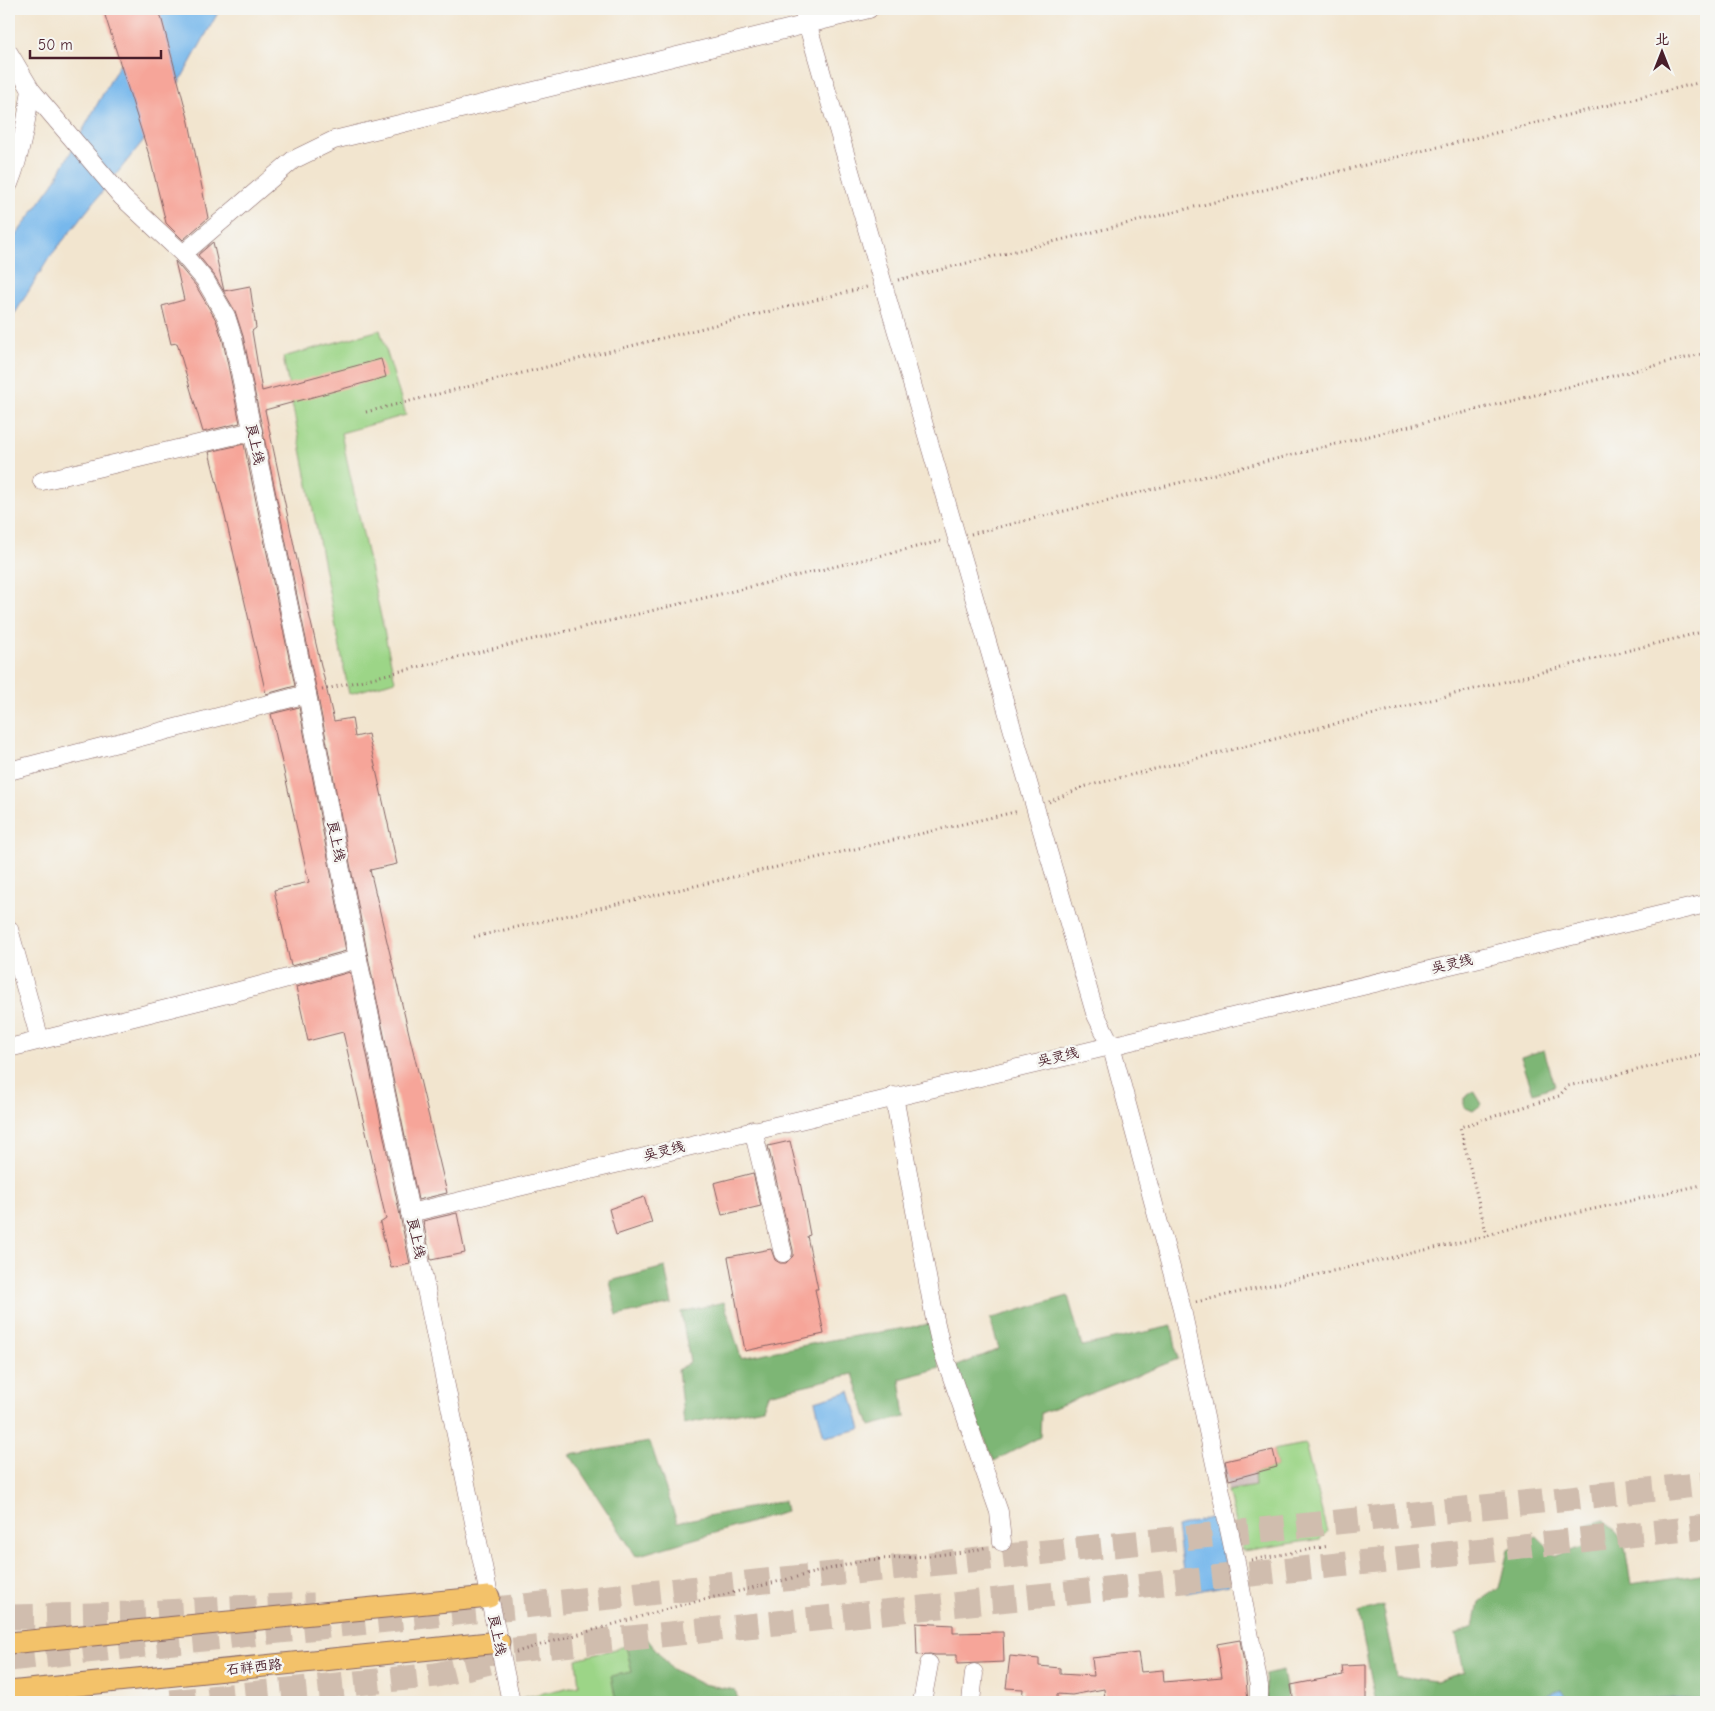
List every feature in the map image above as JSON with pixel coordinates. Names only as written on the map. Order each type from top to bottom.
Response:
[{"type":"main road","points":[[9,1643],[489,1597]]},
{"type":"main road","name":"石祥西路","points":[[9,1692],[500,1649]]},
{"type":"street","points":[[183,254],[293,160],[334,140],[805,16],[869,9]]},
{"type":"street","points":[[805,16],[1096,1013],[1111,1045],[1181,1306],[1236,1562],[1259,1686],[1259,1702]]},
{"type":"street","name":"良上线","points":[[9,54],[31,90],[122,197],[183,254],[205,280],[226,316],[234,338],[307,694],[358,959],[510,1702]]},
{"type":"street","points":[[9,184],[15,170],[24,134],[31,90]]},
{"type":"street","points":[[42,481],[253,431]]},
{"type":"street","points":[[9,771],[307,694]]},
{"type":"street","name":"吴灵线","points":[[410,1212],[1706,904]]},
{"type":"street","points":[[9,929],[40,1040]]},
{"type":"street","points":[[9,1048],[358,959]]},
{"type":"street","points":[[894,1096],[939,1338],[1000,1512],[1002,1542]]},
{"type":"street","points":[[753,1130],[782,1253]]},
{"type":"street","points":[[922,1702],[929,1664]]},
{"type":"street","points":[[971,1702],[974,1673]]},
{"type":"path","points":[[366,412],[1706,80]]},
{"type":"path","points":[[307,694],[957,538],[1706,353]]},
{"type":"path","points":[[474,937],[1036,807],[1083,787],[1706,631]]},
{"type":"path","points":[[1487,1236],[1460,1127],[1559,1096],[1568,1086],[1706,1054]]},
{"type":"path","points":[[1181,1306],[1487,1236],[1504,1229],[1706,1184]]},
{"type":"path","points":[[500,1649],[866,1560],[928,1556],[972,1550],[1002,1542]]},
{"type":"path","points":[[1236,1562],[1329,1546]]},
{"type":"shaded area","points":[[1273,1450],[1277,1467],[1255,1486],[1228,1491],[1222,1462]]},
{"type":"green space","points":[[380,330],[406,415],[341,433],[395,681],[349,694],[283,357]]},
{"type":"green space","points":[[1544,1050],[1555,1086],[1533,1093],[1521,1057]]},
{"type":"green space","points":[[1474,1091],[1482,1104],[1473,1111],[1464,1107],[1464,1098]]},
{"type":"green space","points":[[665,1267],[672,1304],[617,1316],[610,1281]]},
{"type":"green space","points":[[1068,1296],[1082,1346],[1172,1326],[1178,1359],[1041,1413],[1040,1437],[994,1461],[955,1367],[999,1349],[990,1319]]},
{"type":"green space","points":[[724,1302],[741,1358],[831,1340],[930,1324],[940,1368],[900,1379],[905,1417],[870,1426],[853,1374],[768,1394],[763,1408],[684,1424],[678,1370],[690,1362],[681,1312]]},
{"type":"green space","points":[[650,1442],[677,1522],[784,1501],[786,1512],[636,1556],[570,1455]]},
{"type":"green space","points":[[1305,1444],[1327,1532],[1320,1539],[1243,1551],[1228,1491],[1255,1486],[1254,1473],[1277,1467],[1273,1450]]},
{"type":"green space","points":[[1605,1520],[1624,1541],[1631,1584],[1706,1573],[1706,1698],[1700,1700],[1667,1698],[1573,1702],[1561,1690],[1548,1695],[1539,1702],[1376,1702],[1358,1613],[1382,1605],[1396,1676],[1436,1681],[1464,1672],[1456,1634],[1474,1627],[1479,1602],[1499,1588],[1508,1550],[1537,1536],[1557,1556],[1588,1545],[1586,1525]]},
{"type":"green space","points":[[647,1639],[672,1669],[702,1684],[735,1690],[739,1702],[616,1702],[611,1676],[632,1672],[626,1646]]},
{"type":"green space","points":[[626,1646],[632,1672],[612,1676],[616,1702],[522,1702],[521,1698],[579,1685],[576,1659]]},
{"type":"green space","points":[[1283,1670],[1288,1702],[1267,1702],[1265,1674]]},
{"type":"water","points":[[150,9],[220,9],[155,126],[49,258],[9,323],[9,245],[53,184]]},
{"type":"water","points":[[850,1391],[861,1429],[824,1437],[815,1401]]},
{"type":"water","points":[[1216,1516],[1229,1585],[1186,1593],[1177,1527]]},
{"type":"water","points":[[1561,1690],[1573,1702],[1539,1702],[1548,1695]]},
{"type":"water","points":[[1667,1698],[1700,1700],[1706,1698],[1706,1702],[1585,1702]]},
{"type":"building","points":[[103,9],[159,9],[189,122],[208,218],[183,240],[166,223],[150,158]]},
{"type":"building","points":[[213,242],[224,291],[250,286],[256,328],[252,331],[262,391],[381,359],[386,377],[265,410],[334,721],[352,718],[355,737],[368,734],[397,864],[370,870],[447,1193],[418,1200],[368,957],[317,692],[243,336],[235,311],[214,275],[198,255]]},
{"type":"building","points":[[175,261],[196,286],[216,320],[223,341],[240,423],[203,432],[177,343],[171,344],[162,306],[184,300]]},
{"type":"building","points":[[244,444],[295,686],[266,694],[209,452]]},
{"type":"building","points":[[299,707],[346,951],[291,966],[274,890],[309,882],[271,714]]},
{"type":"building","points":[[350,972],[410,1264],[391,1268],[380,1223],[386,1219],[343,1032],[308,1041],[296,987]]},
{"type":"building","points":[[790,1141],[810,1235],[807,1236],[818,1289],[815,1289],[824,1334],[745,1351],[728,1257],[771,1249],[775,1260],[780,1263],[786,1263],[793,1256],[768,1146]]},
{"type":"building","points":[[753,1173],[761,1206],[722,1215],[714,1183]]},
{"type":"building","points":[[644,1197],[652,1223],[616,1235],[609,1209]]},
{"type":"building","points":[[457,1213],[465,1253],[431,1260],[423,1221]]},
{"type":"building","points":[[1273,1450],[1277,1467],[1229,1480],[1225,1461]]},
{"type":"building","points":[[916,1623],[953,1625],[953,1633],[1003,1632],[1004,1662],[957,1664],[957,1655],[917,1655]]},
{"type":"building","points":[[1240,1640],[1248,1702],[1105,1702],[1104,1689],[1072,1695],[1057,1694],[1057,1702],[1022,1702],[1023,1689],[1006,1688],[1010,1656],[1039,1659],[1039,1666],[1060,1668],[1060,1674],[1094,1676],[1092,1658],[1138,1653],[1141,1672],[1163,1670],[1164,1682],[1222,1677],[1217,1644]]},
{"type":"building","points":[[1366,1665],[1366,1702],[1294,1702],[1291,1685],[1343,1675],[1342,1666]]},
{"type":"tunnel","points":[[9,1659],[1706,1484]]},
{"type":"tunnel","points":[[476,1654],[1706,1527]]},
{"type":"tunnel","points":[[9,1617],[132,1614],[314,1605]]},
{"type":"tunnel","points":[[171,1702],[436,1675],[498,1660]]}]
